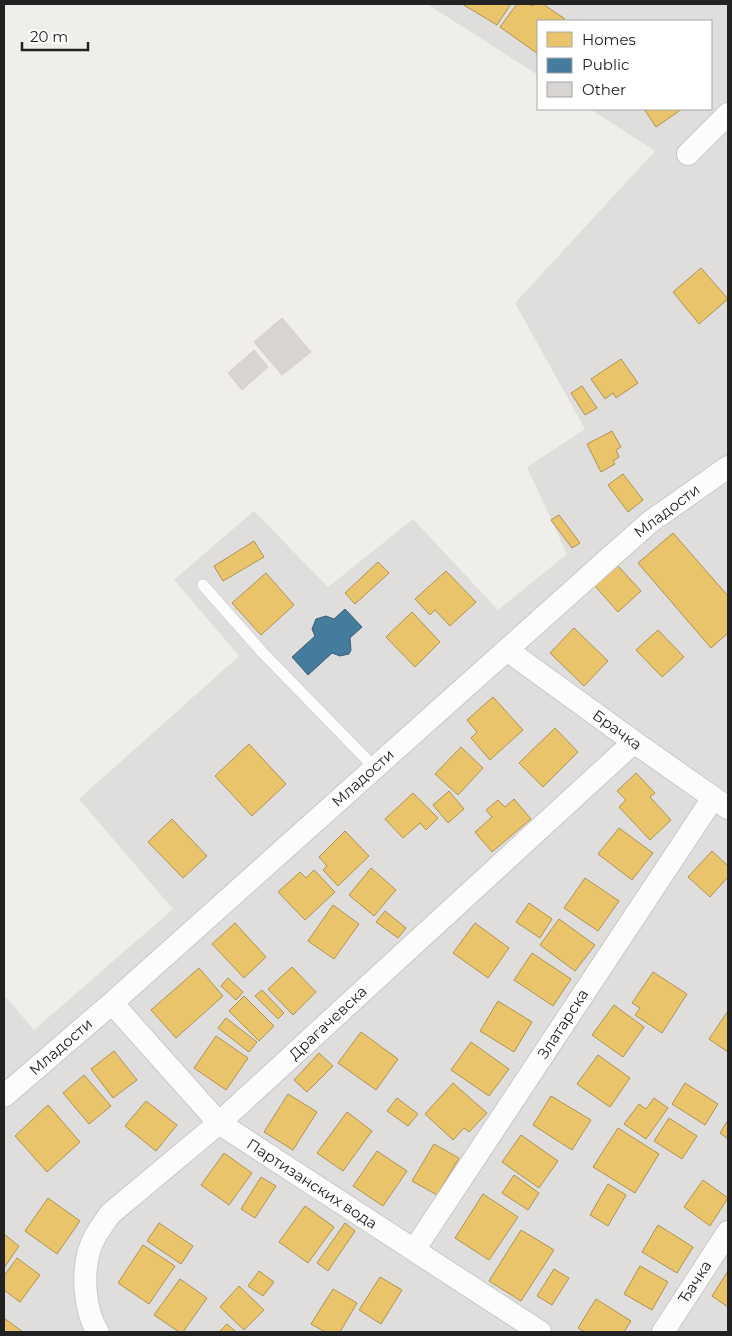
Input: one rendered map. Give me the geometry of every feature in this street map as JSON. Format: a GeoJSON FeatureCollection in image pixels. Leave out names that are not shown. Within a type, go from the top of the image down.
{"type":"FeatureCollection","features":[{"type":"Feature","properties":{"kind":"street"},"geometry":{"type":"LineString","coordinates":[[688,154],[728,114]]}},
{"type":"Feature","properties":{"kind":"street","name":"Младости"},"geometry":{"type":"LineString","coordinates":[[4,1096],[112,1003],[650,522],[728,468]]}},
{"type":"Feature","properties":{"kind":"street","name":"Брачка"},"geometry":{"type":"LineString","coordinates":[[507,650],[720,803]]}},
{"type":"Feature","properties":{"kind":"street","name":"Драгачевска"},"geometry":{"type":"LineString","coordinates":[[98,1332],[88,1308],[85,1281],[90,1249],[97,1232],[110,1214],[219,1123],[634,742]]}},
{"type":"Feature","properties":{"kind":"street","name":"Златарска"},"geometry":{"type":"LineString","coordinates":[[414,1250],[720,803]]}},
{"type":"Feature","properties":{"kind":"street","name":"Партизанских вода"},"geometry":{"type":"LineString","coordinates":[[112,1003],[219,1123],[540,1332]]}},
{"type":"Feature","properties":{"kind":"street","name":"Ђачка"},"geometry":{"type":"LineString","coordinates":[[663,1332],[728,1232]]}},
{"type":"Feature","properties":{"kind":"lane"},"geometry":{"type":"LineString","coordinates":[[203,586],[262,652],[375,768]]}},
{"type":"Feature","properties":{"kind":"shaded area"},"geometry":{"type":"Polygon","coordinates":[[[427,4],[728,4],[728,1332],[4,1332],[4,995],[34,1030],[173,909],[79,799],[239,656],[174,580],[254,511],[328,587],[413,519],[498,610],[567,554],[527,467],[585,429],[515,303],[655,151],[592,110],[712,110],[712,20],[537,20],[537,74],[427,4]]]}},
{"type":"Feature","properties":{"kind":"building: Homes"},"geometry":{"type":"Polygon","coordinates":[[[462,4],[511,4],[497,25],[462,4]]]}},
{"type":"Feature","properties":{"kind":"building: Homes"},"geometry":{"type":"Polygon","coordinates":[[[517,4],[529,4],[532,6],[534,4],[543,4],[565,19],[537,20],[537,53],[500,27],[517,4]]]}},
{"type":"Feature","properties":{"kind":"building: Homes"},"geometry":{"type":"Polygon","coordinates":[[[645,110],[681,110],[656,127],[645,110]]]}},
{"type":"Feature","properties":{"kind":"building: Homes"},"geometry":{"type":"Polygon","coordinates":[[[701,268],[728,299],[699,324],[673,292],[701,268]]]}},
{"type":"Feature","properties":{"kind":"building: Homes"},"geometry":{"type":"Polygon","coordinates":[[[621,359],[638,383],[616,398],[613,393],[605,399],[591,379],[621,359]]]}},
{"type":"Feature","properties":{"kind":"building: Homes"},"geometry":{"type":"Polygon","coordinates":[[[582,386],[597,408],[585,415],[571,393],[582,386]]]}},
{"type":"Feature","properties":{"kind":"building: Homes"},"geometry":{"type":"Polygon","coordinates":[[[612,431],[621,447],[616,450],[619,457],[613,461],[615,464],[601,472],[587,444],[612,431]]]}},
{"type":"Feature","properties":{"kind":"building: Homes"},"geometry":{"type":"Polygon","coordinates":[[[623,474],[643,500],[628,512],[608,485],[623,474]]]}},
{"type":"Feature","properties":{"kind":"building: Homes"},"geometry":{"type":"Polygon","coordinates":[[[559,515],[580,543],[572,548],[551,520],[559,515]]]}},
{"type":"Feature","properties":{"kind":"building: Homes"},"geometry":{"type":"Polygon","coordinates":[[[673,533],[728,596],[728,633],[711,648],[638,563],[673,533]]]}},
{"type":"Feature","properties":{"kind":"building: Homes"},"geometry":{"type":"Polygon","coordinates":[[[254,541],[264,557],[223,581],[214,566],[254,541]]]}},
{"type":"Feature","properties":{"kind":"building: Homes"},"geometry":{"type":"Polygon","coordinates":[[[378,562],[389,573],[355,604],[345,593],[378,562]]]}},
{"type":"Feature","properties":{"kind":"building: Homes"},"geometry":{"type":"Polygon","coordinates":[[[618,566],[641,591],[618,612],[595,586],[618,566]]]}},
{"type":"Feature","properties":{"kind":"building: Homes"},"geometry":{"type":"Polygon","coordinates":[[[446,571],[476,602],[450,626],[435,610],[430,615],[415,599],[446,571]]]}},
{"type":"Feature","properties":{"kind":"building: Homes"},"geometry":{"type":"Polygon","coordinates":[[[266,573],[294,605],[261,635],[232,603],[266,573]]]}},
{"type":"Feature","properties":{"kind":"building: Homes"},"geometry":{"type":"Polygon","coordinates":[[[412,612],[440,642],[415,667],[386,637],[412,612]]]}},
{"type":"Feature","properties":{"kind":"building: Homes"},"geometry":{"type":"Polygon","coordinates":[[[574,628],[608,661],[584,686],[550,653],[574,628]]]}},
{"type":"Feature","properties":{"kind":"building: Homes"},"geometry":{"type":"Polygon","coordinates":[[[658,630],[684,657],[662,677],[636,650],[658,630]]]}},
{"type":"Feature","properties":{"kind":"building: Homes"},"geometry":{"type":"Polygon","coordinates":[[[493,697],[523,730],[490,760],[471,738],[477,732],[467,720],[493,697]]]}},
{"type":"Feature","properties":{"kind":"building: Homes"},"geometry":{"type":"Polygon","coordinates":[[[555,728],[578,752],[543,787],[519,763],[555,728]]]}},
{"type":"Feature","properties":{"kind":"building: Homes"},"geometry":{"type":"Polygon","coordinates":[[[249,744],[286,784],[252,816],[215,776],[249,744]]]}},
{"type":"Feature","properties":{"kind":"building: Homes"},"geometry":{"type":"Polygon","coordinates":[[[461,747],[483,768],[458,795],[435,774],[461,747]]]}},
{"type":"Feature","properties":{"kind":"building: Homes"},"geometry":{"type":"Polygon","coordinates":[[[636,773],[655,793],[650,797],[671,820],[650,840],[619,807],[626,800],[617,791],[636,773]]]}},
{"type":"Feature","properties":{"kind":"building: Homes"},"geometry":{"type":"Polygon","coordinates":[[[449,791],[464,809],[448,823],[433,805],[449,791]]]}},
{"type":"Feature","properties":{"kind":"building: Homes"},"geometry":{"type":"Polygon","coordinates":[[[413,793],[438,818],[426,830],[420,823],[403,838],[385,819],[413,793]]]}},
{"type":"Feature","properties":{"kind":"building: Homes"},"geometry":{"type":"Polygon","coordinates":[[[514,799],[531,819],[492,852],[475,832],[492,817],[486,810],[498,800],[505,807],[514,799]]]}},
{"type":"Feature","properties":{"kind":"building: Homes"},"geometry":{"type":"Polygon","coordinates":[[[172,819],[207,856],[183,878],[148,842],[172,819]]]}},
{"type":"Feature","properties":{"kind":"building: Homes"},"geometry":{"type":"Polygon","coordinates":[[[619,828],[653,853],[632,880],[598,854],[619,828]]]}},
{"type":"Feature","properties":{"kind":"building: Homes"},"geometry":{"type":"Polygon","coordinates":[[[345,831],[369,856],[338,886],[323,870],[327,866],[319,857],[345,831]]]}},
{"type":"Feature","properties":{"kind":"building: Homes"},"geometry":{"type":"Polygon","coordinates":[[[712,851],[728,866],[728,877],[710,897],[688,877],[712,851]]]}},
{"type":"Feature","properties":{"kind":"building: Homes"},"geometry":{"type":"Polygon","coordinates":[[[371,868],[396,890],[374,916],[349,895],[371,868]]]}},
{"type":"Feature","properties":{"kind":"building: Homes"},"geometry":{"type":"Polygon","coordinates":[[[314,870],[335,892],[305,920],[278,892],[300,872],[306,878],[314,870]]]}},
{"type":"Feature","properties":{"kind":"building: Homes"},"geometry":{"type":"Polygon","coordinates":[[[585,878],[619,901],[598,931],[564,908],[585,878]]]}},
{"type":"Feature","properties":{"kind":"building: Homes"},"geometry":{"type":"Polygon","coordinates":[[[529,903],[552,919],[540,938],[516,922],[529,903]]]}},
{"type":"Feature","properties":{"kind":"building: Homes"},"geometry":{"type":"Polygon","coordinates":[[[333,905],[359,924],[334,959],[308,941],[333,905]]]}},
{"type":"Feature","properties":{"kind":"building: Homes"},"geometry":{"type":"Polygon","coordinates":[[[385,911],[406,928],[398,938],[376,922],[385,911]]]}},
{"type":"Feature","properties":{"kind":"building: Homes"},"geometry":{"type":"Polygon","coordinates":[[[559,919],[595,945],[575,971],[540,945],[559,919]]]}},
{"type":"Feature","properties":{"kind":"building: Homes"},"geometry":{"type":"Polygon","coordinates":[[[235,923],[266,957],[244,978],[212,944],[235,923]]]}},
{"type":"Feature","properties":{"kind":"building: Homes"},"geometry":{"type":"Polygon","coordinates":[[[475,923],[509,948],[488,978],[453,953],[475,923]]]}},
{"type":"Feature","properties":{"kind":"building: Homes"},"geometry":{"type":"Polygon","coordinates":[[[532,953],[571,979],[553,1006],[514,980],[532,953]]]}},
{"type":"Feature","properties":{"kind":"building: Homes"},"geometry":{"type":"Polygon","coordinates":[[[292,967],[316,992],[293,1015],[268,989],[292,967]]]}},
{"type":"Feature","properties":{"kind":"building: Homes"},"geometry":{"type":"Polygon","coordinates":[[[199,968],[223,996],[176,1038],[151,1010],[199,968]]]}},
{"type":"Feature","properties":{"kind":"building: Homes"},"geometry":{"type":"Polygon","coordinates":[[[653,972],[687,994],[662,1033],[635,1015],[640,1008],[632,1003],[653,972]]]}},
{"type":"Feature","properties":{"kind":"building: Homes"},"geometry":{"type":"Polygon","coordinates":[[[228,978],[243,992],[236,1000],[221,986],[228,978]]]}},
{"type":"Feature","properties":{"kind":"building: Homes"},"geometry":{"type":"Polygon","coordinates":[[[262,990],[284,1013],[278,1019],[255,996],[262,990]]]}},
{"type":"Feature","properties":{"kind":"building: Homes"},"geometry":{"type":"Polygon","coordinates":[[[244,996],[274,1026],[259,1041],[229,1011],[244,996]]]}},
{"type":"Feature","properties":{"kind":"building: Homes"},"geometry":{"type":"Polygon","coordinates":[[[498,1001],[532,1022],[514,1052],[480,1031],[498,1001]]]}},
{"type":"Feature","properties":{"kind":"building: Homes"},"geometry":{"type":"Polygon","coordinates":[[[614,1005],[644,1027],[623,1057],[592,1035],[614,1005]]]}},
{"type":"Feature","properties":{"kind":"building: Homes"},"geometry":{"type":"Polygon","coordinates":[[[728,1011],[728,1052],[709,1039],[728,1011]]]}},
{"type":"Feature","properties":{"kind":"building: Homes"},"geometry":{"type":"Polygon","coordinates":[[[226,1018],[257,1042],[249,1052],[218,1028],[226,1018]]]}},
{"type":"Feature","properties":{"kind":"building: Homes"},"geometry":{"type":"Polygon","coordinates":[[[361,1032],[398,1059],[376,1090],[338,1063],[361,1032]]]}},
{"type":"Feature","properties":{"kind":"building: Homes"},"geometry":{"type":"Polygon","coordinates":[[[216,1036],[248,1058],[226,1090],[194,1068],[216,1036]]]}},
{"type":"Feature","properties":{"kind":"building: Homes"},"geometry":{"type":"Polygon","coordinates":[[[471,1042],[509,1069],[489,1096],[451,1070],[471,1042]]]}},
{"type":"Feature","properties":{"kind":"building: Homes"},"geometry":{"type":"Polygon","coordinates":[[[114,1051],[137,1080],[113,1098],[91,1069],[114,1051]]]}},
{"type":"Feature","properties":{"kind":"building: Homes"},"geometry":{"type":"Polygon","coordinates":[[[319,1053],[333,1066],[307,1092],[294,1080],[319,1053]]]}},
{"type":"Feature","properties":{"kind":"building: Homes"},"geometry":{"type":"Polygon","coordinates":[[[598,1055],[630,1078],[610,1107],[577,1084],[598,1055]]]}},
{"type":"Feature","properties":{"kind":"building: Homes"},"geometry":{"type":"Polygon","coordinates":[[[84,1075],[111,1106],[89,1124],[63,1093],[84,1075]]]}},
{"type":"Feature","properties":{"kind":"building: Homes"},"geometry":{"type":"Polygon","coordinates":[[[453,1083],[487,1113],[469,1132],[464,1128],[453,1140],[425,1114],[453,1083]]]}},
{"type":"Feature","properties":{"kind":"building: Homes"},"geometry":{"type":"Polygon","coordinates":[[[685,1083],[718,1104],[705,1125],[672,1104],[685,1083]]]}},
{"type":"Feature","properties":{"kind":"building: Homes"},"geometry":{"type":"Polygon","coordinates":[[[288,1094],[317,1112],[293,1150],[264,1132],[288,1094]]]}},
{"type":"Feature","properties":{"kind":"building: Homes"},"geometry":{"type":"Polygon","coordinates":[[[551,1096],[591,1120],[572,1150],[533,1125],[551,1096]]]}},
{"type":"Feature","properties":{"kind":"building: Homes"},"geometry":{"type":"Polygon","coordinates":[[[397,1098],[418,1114],[408,1126],[387,1111],[397,1098]]]}},
{"type":"Feature","properties":{"kind":"building: Homes"},"geometry":{"type":"Polygon","coordinates":[[[654,1098],[668,1108],[646,1139],[624,1124],[639,1104],[646,1109],[654,1098]]]}},
{"type":"Feature","properties":{"kind":"building: Homes"},"geometry":{"type":"Polygon","coordinates":[[[146,1101],[177,1125],[156,1151],[125,1126],[146,1101]]]}},
{"type":"Feature","properties":{"kind":"building: Homes"},"geometry":{"type":"Polygon","coordinates":[[[48,1105],[80,1142],[47,1172],[15,1136],[48,1105]]]}},
{"type":"Feature","properties":{"kind":"building: Homes"},"geometry":{"type":"Polygon","coordinates":[[[347,1112],[372,1131],[343,1171],[317,1153],[347,1112]]]}},
{"type":"Feature","properties":{"kind":"building: Homes"},"geometry":{"type":"Polygon","coordinates":[[[669,1118],[697,1136],[682,1159],[654,1141],[669,1118]]]}},
{"type":"Feature","properties":{"kind":"building: Homes"},"geometry":{"type":"Polygon","coordinates":[[[728,1120],[728,1139],[720,1133],[728,1120]]]}},
{"type":"Feature","properties":{"kind":"building: Homes"},"geometry":{"type":"Polygon","coordinates":[[[618,1128],[659,1154],[635,1193],[593,1167],[618,1128]]]}},
{"type":"Feature","properties":{"kind":"building: Homes"},"geometry":{"type":"Polygon","coordinates":[[[521,1135],[558,1161],[539,1188],[502,1162],[521,1135]]]}},
{"type":"Feature","properties":{"kind":"building: Homes"},"geometry":{"type":"Polygon","coordinates":[[[434,1144],[459,1158],[437,1195],[412,1181],[434,1144]]]}},
{"type":"Feature","properties":{"kind":"building: Homes"},"geometry":{"type":"Polygon","coordinates":[[[377,1151],[407,1171],[383,1206],[353,1186],[377,1151]]]}},
{"type":"Feature","properties":{"kind":"building: Homes"},"geometry":{"type":"Polygon","coordinates":[[[224,1153],[252,1173],[229,1205],[201,1185],[224,1153]]]}},
{"type":"Feature","properties":{"kind":"building: Homes"},"geometry":{"type":"Polygon","coordinates":[[[514,1175],[539,1193],[528,1210],[502,1193],[514,1175]]]}},
{"type":"Feature","properties":{"kind":"building: Homes"},"geometry":{"type":"Polygon","coordinates":[[[261,1177],[276,1186],[255,1218],[241,1209],[261,1177]]]}},
{"type":"Feature","properties":{"kind":"building: Homes"},"geometry":{"type":"Polygon","coordinates":[[[703,1180],[728,1198],[710,1226],[684,1207],[703,1180]]]}},
{"type":"Feature","properties":{"kind":"building: Homes"},"geometry":{"type":"Polygon","coordinates":[[[608,1184],[626,1195],[608,1226],[590,1215],[608,1184]]]}},
{"type":"Feature","properties":{"kind":"building: Homes"},"geometry":{"type":"Polygon","coordinates":[[[483,1194],[518,1217],[489,1260],[455,1238],[483,1194]]]}},
{"type":"Feature","properties":{"kind":"building: Homes"},"geometry":{"type":"Polygon","coordinates":[[[48,1198],[80,1221],[57,1254],[25,1231],[48,1198]]]}},
{"type":"Feature","properties":{"kind":"building: Homes"},"geometry":{"type":"Polygon","coordinates":[[[305,1206],[334,1227],[308,1263],[279,1242],[305,1206]]]}},
{"type":"Feature","properties":{"kind":"building: Homes"},"geometry":{"type":"Polygon","coordinates":[[[159,1223],[193,1246],[181,1264],[147,1241],[159,1223]]]}},
{"type":"Feature","properties":{"kind":"building: Homes"},"geometry":{"type":"Polygon","coordinates":[[[345,1223],[355,1231],[328,1271],[317,1263],[345,1223]]]}},
{"type":"Feature","properties":{"kind":"building: Homes"},"geometry":{"type":"Polygon","coordinates":[[[658,1225],[693,1247],[677,1273],[642,1252],[658,1225]]]}},
{"type":"Feature","properties":{"kind":"building: Homes"},"geometry":{"type":"Polygon","coordinates":[[[521,1230],[554,1250],[521,1301],[489,1281],[521,1230]]]}},
{"type":"Feature","properties":{"kind":"building: Homes"},"geometry":{"type":"Polygon","coordinates":[[[4,1234],[19,1246],[4,1268],[4,1234]]]}},
{"type":"Feature","properties":{"kind":"building: Homes"},"geometry":{"type":"Polygon","coordinates":[[[143,1245],[175,1266],[149,1304],[118,1283],[143,1245]]]}},
{"type":"Feature","properties":{"kind":"building: Homes"},"geometry":{"type":"Polygon","coordinates":[[[17,1258],[40,1275],[20,1302],[4,1290],[4,1276],[17,1258]]]}},
{"type":"Feature","properties":{"kind":"building: Homes"},"geometry":{"type":"Polygon","coordinates":[[[640,1266],[668,1282],[652,1310],[624,1294],[640,1266]]]}},
{"type":"Feature","properties":{"kind":"building: Homes"},"geometry":{"type":"Polygon","coordinates":[[[554,1269],[569,1278],[552,1305],[537,1296],[554,1269]]]}},
{"type":"Feature","properties":{"kind":"building: Homes"},"geometry":{"type":"Polygon","coordinates":[[[259,1271],[274,1282],[263,1296],[248,1286],[259,1271]]]}},
{"type":"Feature","properties":{"kind":"building: Homes"},"geometry":{"type":"Polygon","coordinates":[[[728,1271],[728,1307],[712,1296],[728,1271]]]}},
{"type":"Feature","properties":{"kind":"building: Homes"},"geometry":{"type":"Polygon","coordinates":[[[380,1277],[402,1290],[381,1324],[359,1310],[380,1277]]]}},
{"type":"Feature","properties":{"kind":"building: Homes"},"geometry":{"type":"Polygon","coordinates":[[[180,1279],[207,1298],[183,1332],[179,1332],[154,1315],[180,1279]]]}},
{"type":"Feature","properties":{"kind":"building: Homes"},"geometry":{"type":"Polygon","coordinates":[[[239,1286],[264,1310],[244,1330],[220,1307],[239,1286]]]}},
{"type":"Feature","properties":{"kind":"building: Homes"},"geometry":{"type":"Polygon","coordinates":[[[333,1289],[357,1303],[340,1332],[325,1332],[311,1324],[333,1289]]]}},
{"type":"Feature","properties":{"kind":"building: Homes"},"geometry":{"type":"Polygon","coordinates":[[[596,1299],[631,1321],[624,1332],[585,1332],[578,1328],[596,1299]]]}},
{"type":"Feature","properties":{"kind":"building: Homes"},"geometry":{"type":"Polygon","coordinates":[[[4,1318],[23,1332],[4,1332],[4,1318]]]}},
{"type":"Feature","properties":{"kind":"building: Homes"},"geometry":{"type":"Polygon","coordinates":[[[227,1324],[236,1332],[219,1332],[227,1324]]]}},
{"type":"Feature","properties":{"kind":"building: Public"},"geometry":{"type":"Polygon","coordinates":[[[345,609],[362,627],[350,638],[351,650],[349,654],[340,656],[332,653],[308,675],[292,657],[315,636],[312,629],[316,619],[326,616],[334,619],[345,609]]]}},
{"type":"Feature","properties":{"kind":"building: Other"},"geometry":{"type":"Polygon","coordinates":[[[282,318],[311,352],[282,375],[254,342],[282,318]]]}},
{"type":"Feature","properties":{"kind":"building: Other"},"geometry":{"type":"Polygon","coordinates":[[[254,350],[268,367],[242,390],[228,373],[254,350]]]}}]}
